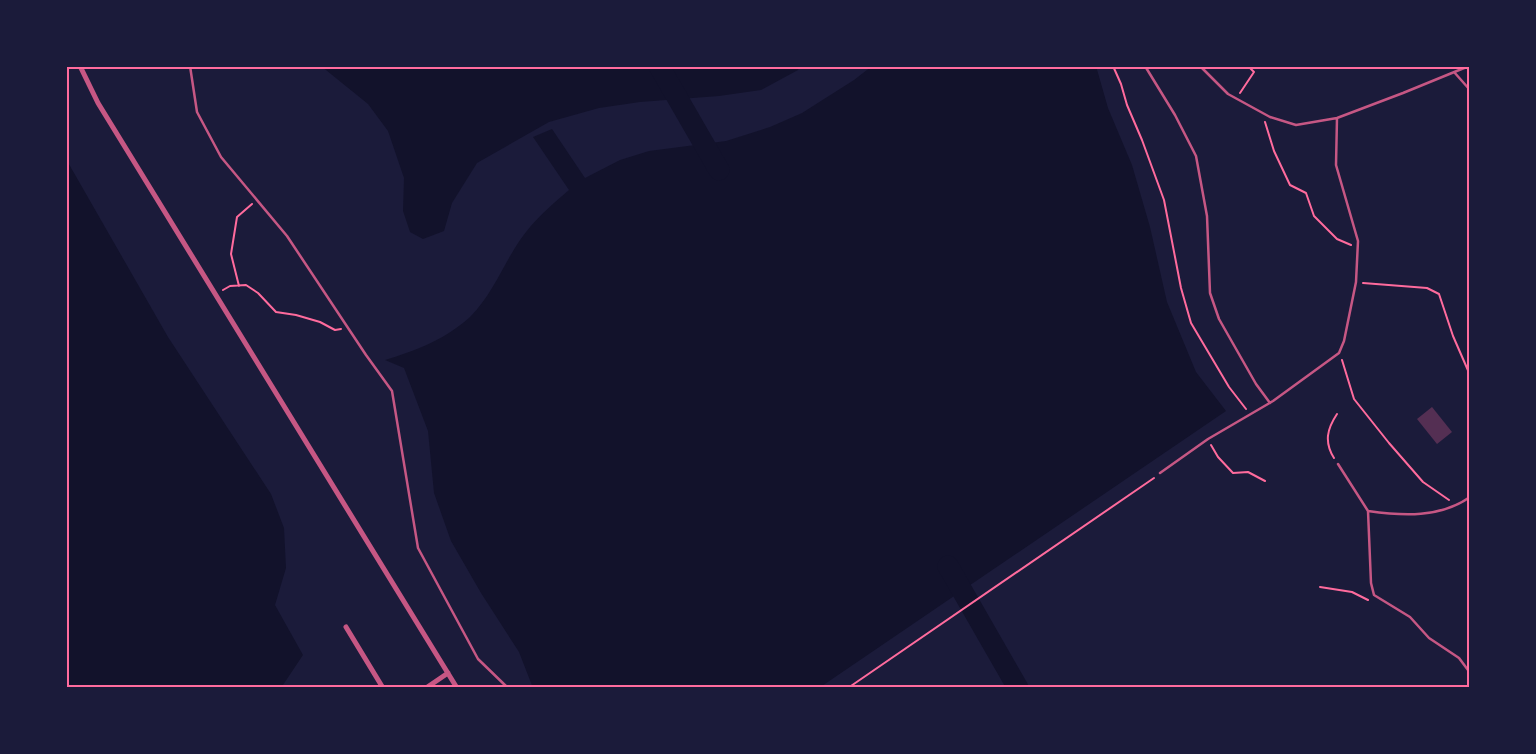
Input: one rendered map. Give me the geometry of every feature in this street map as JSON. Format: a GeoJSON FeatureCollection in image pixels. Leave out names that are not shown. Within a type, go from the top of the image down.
{"type":"FeatureCollection","features":[{"type":"Feature","properties":{"kind":"street"},"geometry":{"type":"LineString","coordinates":[[80,66],[98,103],[457,688]]}},
{"type":"Feature","properties":{"kind":"street"},"geometry":{"type":"LineString","coordinates":[[346,627],[383,688]]}},
{"type":"Feature","properties":{"kind":"street"},"geometry":{"type":"LineString","coordinates":[[426,688],[448,673]]}},
{"type":"Feature","properties":{"kind":"lane"},"geometry":{"type":"LineString","coordinates":[[190,66],[198,112],[221,157],[287,236],[392,391],[418,548],[478,659],[508,688]]}},
{"type":"Feature","properties":{"kind":"lane"},"geometry":{"type":"LineString","coordinates":[[1145,66],[1175,115],[1196,156],[1207,216],[1210,293],[1219,319],[1256,384],[1270,403]]}},
{"type":"Feature","properties":{"kind":"lane"},"geometry":{"type":"LineString","coordinates":[[1200,66],[1228,94],[1270,117],[1296,125],[1337,118],[1469,66]]}},
{"type":"Feature","properties":{"kind":"lane"},"geometry":{"type":"LineString","coordinates":[[1454,72],[1470,90]]}},
{"type":"Feature","properties":{"kind":"lane"},"geometry":{"type":"LineString","coordinates":[[1160,473],[1208,439],[1270,403],[1339,353],[1344,341],[1356,282],[1358,241],[1336,164],[1337,118]]}},
{"type":"Feature","properties":{"kind":"lane"},"geometry":{"type":"LineString","coordinates":[[1338,464],[1368,511],[1371,583],[1374,595],[1410,617],[1429,638],[1459,658],[1470,675]]}},
{"type":"Feature","properties":{"kind":"lane"},"geometry":{"type":"LineString","coordinates":[[1368,511],[1398,515],[1438,512],[1455,506],[1470,497]]}},
{"type":"Feature","properties":{"kind":"path"},"geometry":{"type":"LineString","coordinates":[[1113,66],[1164,200],[1181,288],[1192,323],[1229,387],[1250,415]]}},
{"type":"Feature","properties":{"kind":"path"},"geometry":{"type":"LineString","coordinates":[[1235,98],[1242,91],[1254,72],[1248,66]]}},
{"type":"Feature","properties":{"kind":"path"},"geometry":{"type":"LineString","coordinates":[[1262,113],[1274,151],[1290,185],[1306,193],[1314,216],[1337,239],[1358,248]]}},
{"type":"Feature","properties":{"kind":"path"},"geometry":{"type":"LineString","coordinates":[[239,286],[231,254],[237,217],[257,200]]}},
{"type":"Feature","properties":{"kind":"path"},"geometry":{"type":"LineString","coordinates":[[1356,282],[1427,288],[1439,294],[1453,336],[1470,375]]}},
{"type":"Feature","properties":{"kind":"path"},"geometry":{"type":"LineString","coordinates":[[216,294],[230,286],[246,285],[258,293],[276,312],[296,315],[320,322],[335,330],[348,328]]}},
{"type":"Feature","properties":{"kind":"path"},"geometry":{"type":"LineString","coordinates":[[1339,353],[1354,399],[1423,482],[1455,506]]}},
{"type":"Feature","properties":{"kind":"path"},"geometry":{"type":"LineString","coordinates":[[1337,414],[1331,424],[1328,448],[1338,464]]}},
{"type":"Feature","properties":{"kind":"path"},"geometry":{"type":"LineString","coordinates":[[1208,439],[1218,457],[1234,473],[1248,472],[1265,481]]}},
{"type":"Feature","properties":{"kind":"path"},"geometry":{"type":"LineString","coordinates":[[848,688],[1160,473]]}},
{"type":"Feature","properties":{"kind":"path"},"geometry":{"type":"LineString","coordinates":[[1320,587],[1352,592],[1370,601]]}},
{"type":"Feature","properties":{"kind":"shaded area"},"geometry":{"type":"Polygon","coordinates":[[[321,66],[800,66],[798,70],[761,90],[599,108],[549,122],[477,163],[452,203],[444,231],[423,239],[410,232],[403,211],[404,178],[388,131],[368,104],[321,66]]]}},
{"type":"Feature","properties":{"kind":"shaded area"},"geometry":{"type":"Polygon","coordinates":[[[872,66],[1096,66],[1108,108],[1132,165],[1150,227],[1167,302],[1196,372],[1226,411],[819,688],[533,688],[519,652],[481,593],[451,541],[434,493],[428,431],[404,368],[385,360],[408,353],[440,338],[470,317],[487,296],[514,249],[530,227],[569,190],[533,137],[552,129],[585,178],[620,160],[649,151],[726,141],[770,127],[802,113],[854,80],[872,66]]]}},
{"type":"Feature","properties":{"kind":"shaded area"},"geometry":{"type":"Polygon","coordinates":[[[66,159],[168,337],[271,494],[284,528],[286,568],[275,605],[303,655],[281,688],[66,688],[66,159]]]}},
{"type":"Feature","properties":{"kind":"building"},"geometry":{"type":"Polygon","coordinates":[[[1432,407],[1452,432],[1437,444],[1417,419],[1432,407]]]}},
{"type":"Feature","properties":{"kind":"waterway"},"geometry":{"type":"LineString","coordinates":[[659,66],[719,170]]}},
{"type":"Feature","properties":{"kind":"waterway"},"geometry":{"type":"LineString","coordinates":[[948,566],[1018,688]]}}]}
